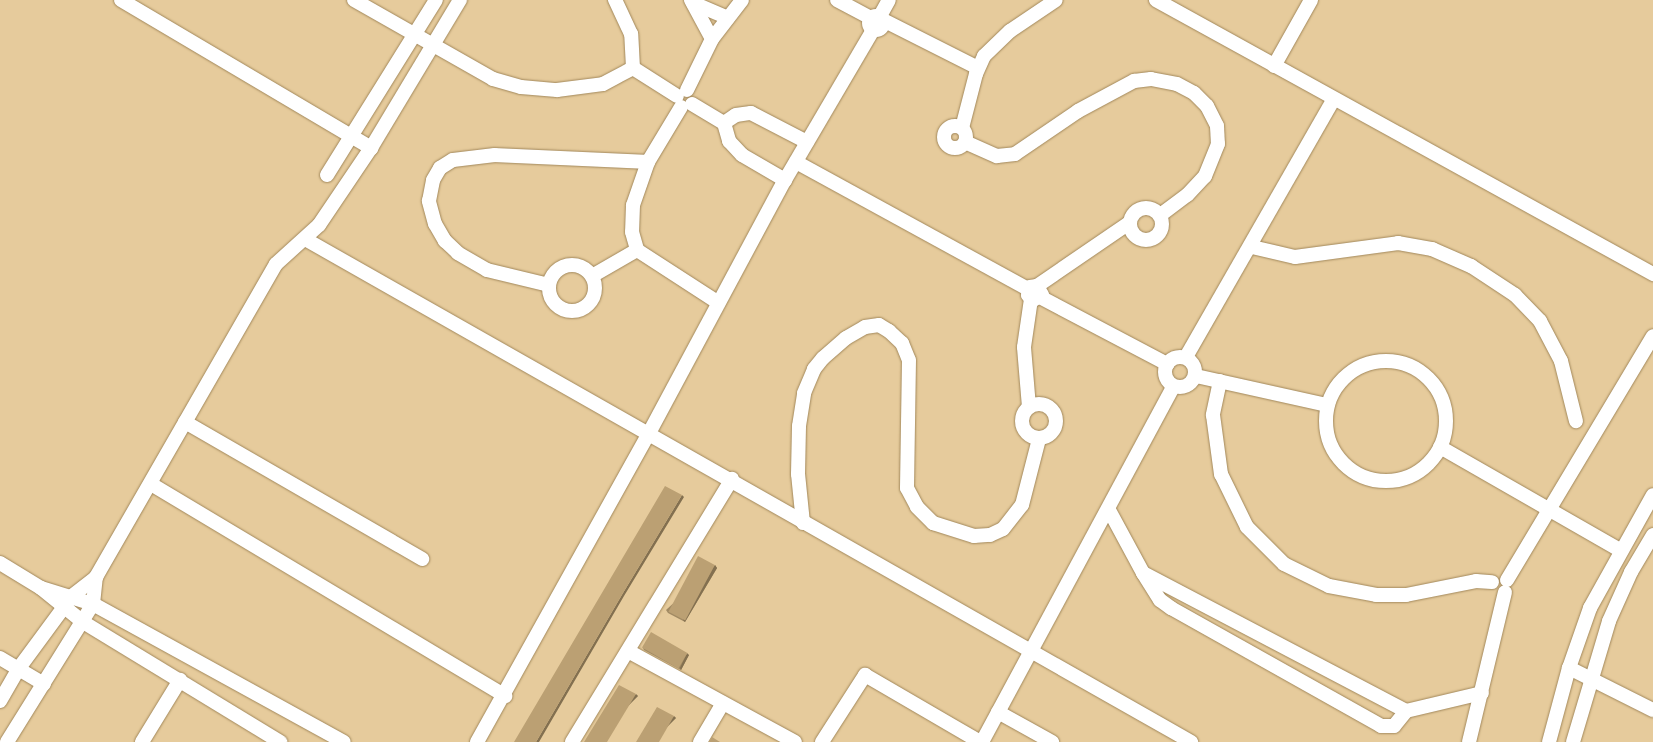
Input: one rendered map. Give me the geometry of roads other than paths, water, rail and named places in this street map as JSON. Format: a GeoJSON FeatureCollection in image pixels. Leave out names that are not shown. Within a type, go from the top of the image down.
{"type":"FeatureCollection","features":[{"type":"Feature","properties":{"kind":"street"},"geometry":{"type":"LineString","coordinates":[[121,0],[371,148]]}},
{"type":"Feature","properties":{"kind":"street"},"geometry":{"type":"LineString","coordinates":[[354,0],[493,79],[521,87],[579,90],[604,84],[633,68]]}},
{"type":"Feature","properties":{"kind":"street"},"geometry":{"type":"LineString","coordinates":[[327,175],[436,0]]}},
{"type":"Feature","properties":{"kind":"street"},"geometry":{"type":"LineString","coordinates":[[0,701],[19,668],[72,596],[96,577],[276,264],[319,226],[371,148],[460,0]]}},
{"type":"Feature","properties":{"kind":"street"},"geometry":{"type":"LineString","coordinates":[[615,0],[631,34],[633,68]]}},
{"type":"Feature","properties":{"kind":"street"},"geometry":{"type":"LineString","coordinates":[[717,302],[637,250],[632,232],[633,205],[648,162],[684,99],[712,39],[742,0]]}},
{"type":"Feature","properties":{"kind":"street"},"geometry":{"type":"LineString","coordinates":[[837,0],[877,21],[978,68]]}},
{"type":"Feature","properties":{"kind":"street"},"geometry":{"type":"LineString","coordinates":[[477,742],[505,696],[648,435],[717,302],[889,0]]}},
{"type":"Feature","properties":{"kind":"street"},"geometry":{"type":"LineString","coordinates":[[964,142],[962,128],[978,68],[1001,38],[1056,0]]}},
{"type":"Feature","properties":{"kind":"street"},"geometry":{"type":"LineString","coordinates":[[1156,0],[1334,100],[1653,274]]}},
{"type":"Feature","properties":{"kind":"street"},"geometry":{"type":"LineString","coordinates":[[1274,66],[1311,0]]}},
{"type":"Feature","properties":{"kind":"street"},"geometry":{"type":"LineString","coordinates":[[692,2],[728,18]]}},
{"type":"Feature","properties":{"kind":"street"},"geometry":{"type":"LineString","coordinates":[[692,2],[712,39]]}},
{"type":"Feature","properties":{"kind":"street"},"geometry":{"type":"LineString","coordinates":[[633,68],[724,123],[735,149],[785,180]]}},
{"type":"Feature","properties":{"kind":"street"},"geometry":{"type":"LineString","coordinates":[[964,142],[997,156],[1015,154],[1078,111],[1134,82],[1151,79],[1177,84],[1194,93],[1207,106],[1217,126],[1218,144],[1205,176],[1187,195],[1160,215]]}},
{"type":"Feature","properties":{"kind":"street"},"geometry":{"type":"LineString","coordinates":[[1186,357],[1252,247],[1334,100]]}},
{"type":"Feature","properties":{"kind":"street"},"geometry":{"type":"LineString","coordinates":[[724,123],[736,115],[751,113],[808,142]]}},
{"type":"Feature","properties":{"kind":"street"},"geometry":{"type":"LineString","coordinates":[[962,128],[951,127],[944,137],[953,148],[964,142]]}},
{"type":"Feature","properties":{"kind":"street"},"geometry":{"type":"LineString","coordinates":[[549,285],[487,270],[458,253],[445,241],[434,224],[429,201],[433,180],[440,168],[453,160],[496,155],[648,162]]}},
{"type":"Feature","properties":{"kind":"street"},"geometry":{"type":"LineString","coordinates":[[796,162],[1167,364]]}},
{"type":"Feature","properties":{"kind":"street"},"geometry":{"type":"LineString","coordinates":[[1029,407],[1044,405],[1056,417],[1052,432],[1039,439],[1029,436],[1022,427],[1022,416],[1029,407],[1024,347],[1034,293],[1129,223],[1132,215],[1140,208],[1152,208],[1160,215],[1161,229],[1151,239],[1137,238],[1129,223]]}},
{"type":"Feature","properties":{"kind":"street"},"geometry":{"type":"LineString","coordinates":[[306,239],[648,435],[732,479],[803,523],[1191,742]]}},
{"type":"Feature","properties":{"kind":"street"},"geometry":{"type":"LineString","coordinates":[[1252,247],[1281,255],[1305,257],[1354,247],[1398,243],[1432,249],[1471,266],[1515,295],[1540,321],[1561,361],[1576,421]]}},
{"type":"Feature","properties":{"kind":"street"},"geometry":{"type":"LineString","coordinates":[[592,276],[637,250]]}},
{"type":"Feature","properties":{"kind":"street"},"geometry":{"type":"LineString","coordinates":[[568,265],[584,268],[592,276],[595,287],[593,297],[587,306],[577,310],[566,310],[556,305],[550,296],[549,285],[557,271],[568,265]]}},
{"type":"Feature","properties":{"kind":"street"},"geometry":{"type":"LineString","coordinates":[[803,523],[798,474],[799,426],[804,393],[823,358],[846,338],[865,327],[879,326],[889,331],[902,343],[909,360],[907,488],[917,508],[933,523],[963,535],[982,536],[1003,529],[1022,505],[1039,439]]}},
{"type":"Feature","properties":{"kind":"street"},"geometry":{"type":"LineString","coordinates":[[1469,742],[1506,586],[1548,508],[1613,408],[1653,336]]}},
{"type":"Feature","properties":{"kind":"street"},"geometry":{"type":"LineString","coordinates":[[1167,364],[1179,356],[1186,357],[1192,361],[1196,376]]}},
{"type":"Feature","properties":{"kind":"street"},"geometry":{"type":"LineString","coordinates":[[1379,361],[1411,366],[1430,380],[1443,400],[1446,424],[1440,447],[1425,467],[1410,476],[1386,481],[1369,479],[1346,467],[1331,447],[1325,422],[1327,405],[1338,384],[1356,368],[1379,361]]}},
{"type":"Feature","properties":{"kind":"street"},"geometry":{"type":"LineString","coordinates":[[1167,364],[1166,376],[1174,386]]}},
{"type":"Feature","properties":{"kind":"street"},"geometry":{"type":"LineString","coordinates":[[1196,376],[1327,405]]}},
{"type":"Feature","properties":{"kind":"street"},"geometry":{"type":"LineString","coordinates":[[1174,386],[1187,386],[1196,376]]}},
{"type":"Feature","properties":{"kind":"street"},"geometry":{"type":"LineString","coordinates":[[1220,381],[1213,415],[1221,474],[1247,527],[1284,564],[1329,586],[1376,595],[1406,595],[1476,581],[1492,582],[1499,577],[1506,586]]}},
{"type":"Feature","properties":{"kind":"street"},"geometry":{"type":"LineString","coordinates":[[822,742],[865,675],[981,742],[1109,510],[1174,386]]}},
{"type":"Feature","properties":{"kind":"street"},"geometry":{"type":"LineString","coordinates":[[185,422],[422,559]]}},
{"type":"Feature","properties":{"kind":"street"},"geometry":{"type":"LineString","coordinates":[[1440,447],[1620,550]]}},
{"type":"Feature","properties":{"kind":"street"},"geometry":{"type":"LineString","coordinates":[[572,742],[732,479]]}},
{"type":"Feature","properties":{"kind":"street"},"geometry":{"type":"LineString","coordinates":[[151,484],[505,696]]}},
{"type":"Feature","properties":{"kind":"street"},"geometry":{"type":"LineString","coordinates":[[1549,742],[1569,668],[1590,608],[1620,550],[1653,495]]}},
{"type":"Feature","properties":{"kind":"street"},"geometry":{"type":"LineString","coordinates":[[1109,510],[1160,600],[1381,726],[1394,726],[1406,712],[1482,693]]}},
{"type":"Feature","properties":{"kind":"street"},"geometry":{"type":"LineString","coordinates":[[1573,742],[1590,679],[1619,596],[1653,536]]}},
{"type":"Feature","properties":{"kind":"street"},"geometry":{"type":"LineString","coordinates":[[0,563],[41,588],[64,609],[83,622],[280,742]]}},
{"type":"Feature","properties":{"kind":"street"},"geometry":{"type":"LineString","coordinates":[[1143,573],[1406,712]]}},
{"type":"Feature","properties":{"kind":"street"},"geometry":{"type":"LineString","coordinates":[[7,742],[93,604],[96,577]]}},
{"type":"Feature","properties":{"kind":"street"},"geometry":{"type":"LineString","coordinates":[[41,588],[93,604],[344,742]]}},
{"type":"Feature","properties":{"kind":"street"},"geometry":{"type":"LineString","coordinates":[[1263,659],[1272,641]]}},
{"type":"Feature","properties":{"kind":"street"},"geometry":{"type":"LineString","coordinates":[[628,651],[795,742]]}},
{"type":"Feature","properties":{"kind":"street"},"geometry":{"type":"LineString","coordinates":[[1283,670],[1293,652]]}},
{"type":"Feature","properties":{"kind":"street"},"geometry":{"type":"LineString","coordinates":[[0,658],[44,684]]}},
{"type":"Feature","properties":{"kind":"street"},"geometry":{"type":"LineString","coordinates":[[1569,668],[1653,710]]}},
{"type":"Feature","properties":{"kind":"street"},"geometry":{"type":"LineString","coordinates":[[142,742],[180,680]]}},
{"type":"Feature","properties":{"kind":"street"},"geometry":{"type":"LineString","coordinates":[[700,742],[724,703]]}},
{"type":"Feature","properties":{"kind":"street"},"geometry":{"type":"LineString","coordinates":[[998,712],[1052,742]]}}]}
